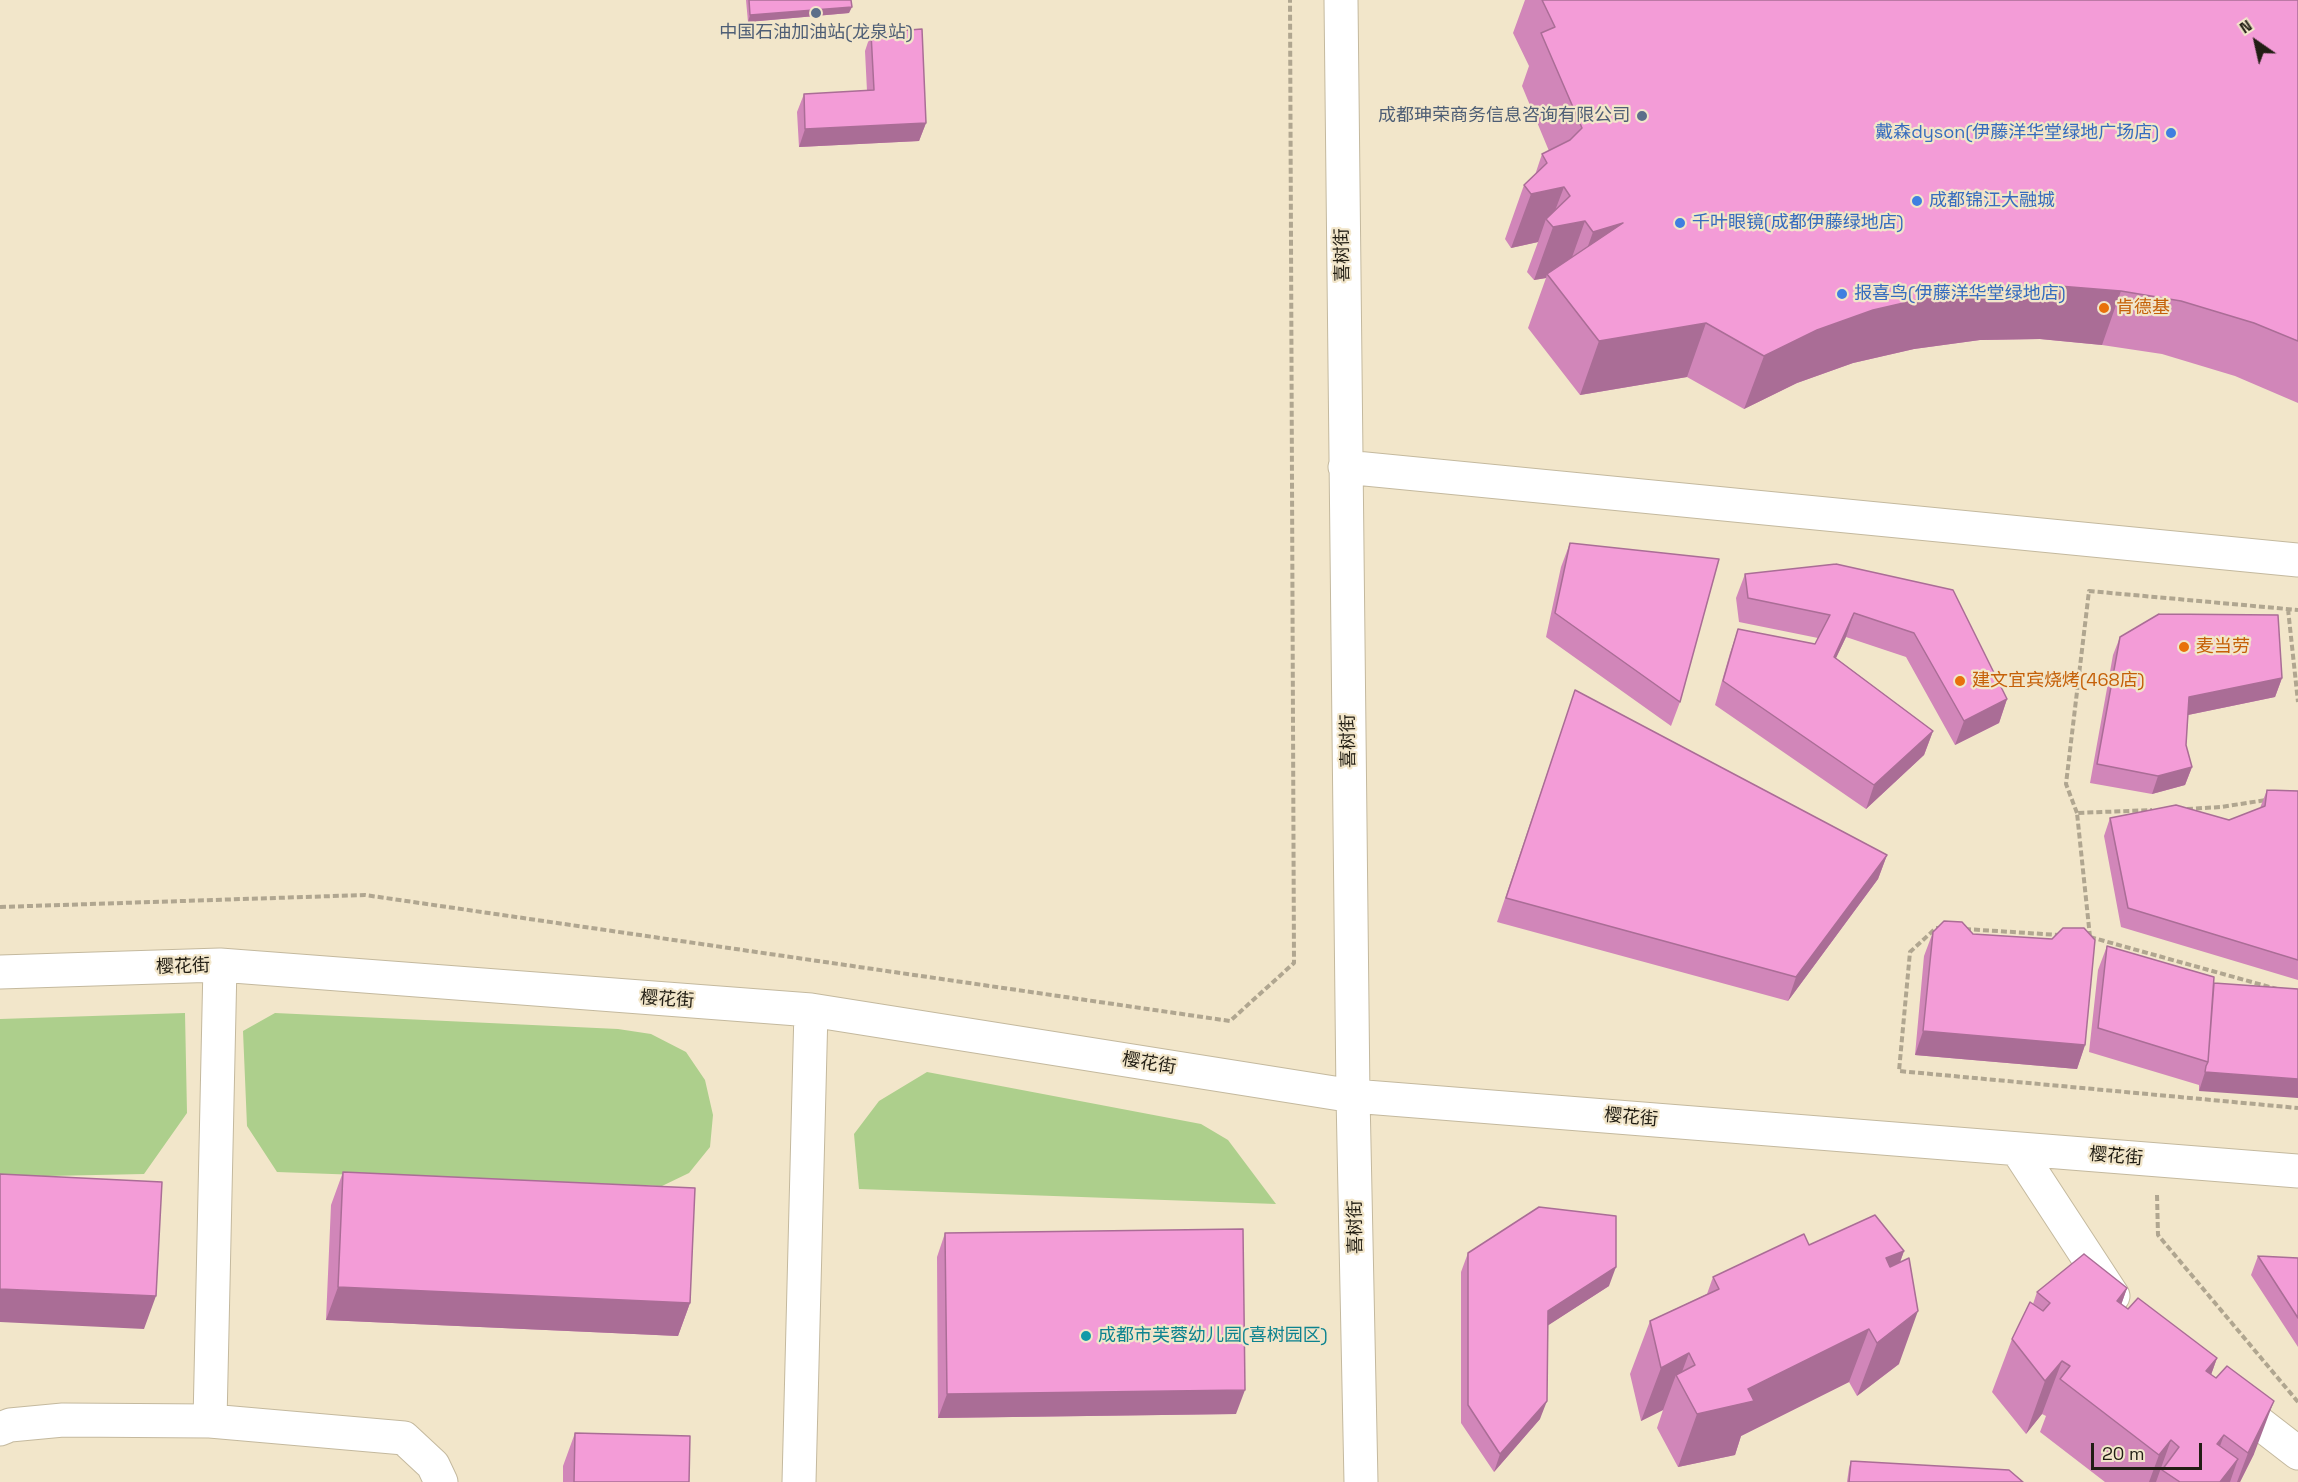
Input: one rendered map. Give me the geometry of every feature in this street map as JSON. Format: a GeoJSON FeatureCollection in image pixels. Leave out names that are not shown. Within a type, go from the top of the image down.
{"type":"FeatureCollection","features":[{"type":"Feature","properties":{"kind":"street","name":"喜树街"},"geometry":{"type":"LineString","coordinates":[[1341,0],[1353,1096],[1361,1482]]}},
{"type":"Feature","properties":{"kind":"street"},"geometry":{"type":"LineString","coordinates":[[1346,467],[2298,560]]}},
{"type":"Feature","properties":{"kind":"street"},"geometry":{"type":"LineString","coordinates":[[210,1421],[220,965]]}},
{"type":"Feature","properties":{"kind":"street","name":"樱花街"},"geometry":{"type":"LineString","coordinates":[[0,972],[220,965],[811,1010],[1353,1096],[2298,1171]]}},
{"type":"Feature","properties":{"kind":"street"},"geometry":{"type":"LineString","coordinates":[[799,1482],[811,1010]]}},
{"type":"Feature","properties":{"kind":"street"},"geometry":{"type":"LineString","coordinates":[[2017,1149],[2130,1323]]}},
{"type":"Feature","properties":{"kind":"street"},"geometry":{"type":"LineString","coordinates":[[2205,1381],[2298,1454]]}},
{"type":"Feature","properties":{"kind":"street"},"geometry":{"type":"LineString","coordinates":[[0,1429],[10,1425],[63,1420],[210,1421],[404,1438],[433,1465],[441,1482]]}},
{"type":"Feature","properties":{"kind":"path"},"geometry":{"type":"LineString","coordinates":[[0,907],[364,895],[1230,1021],[1293,963],[1290,0]]}},
{"type":"Feature","properties":{"kind":"path"},"geometry":{"type":"LineString","coordinates":[[2090,937],[2077,813],[2066,784],[2089,591],[2298,610]]}},
{"type":"Feature","properties":{"kind":"path"},"geometry":{"type":"LineString","coordinates":[[2288,609],[2298,702]]}},
{"type":"Feature","properties":{"kind":"path"},"geometry":{"type":"LineString","coordinates":[[2185,809],[2220,807],[2276,798]]}},
{"type":"Feature","properties":{"kind":"path"},"geometry":{"type":"LineString","coordinates":[[2077,813],[2161,810]]}},
{"type":"Feature","properties":{"kind":"path"},"geometry":{"type":"LineString","coordinates":[[1948,928],[1936,928],[1910,952],[1899,1071],[2298,1108]]}},
{"type":"Feature","properties":{"kind":"path"},"geometry":{"type":"LineString","coordinates":[[1960,929],[2066,936]]}},
{"type":"Feature","properties":{"kind":"path"},"geometry":{"type":"LineString","coordinates":[[2078,937],[2090,937],[2286,991]]}},
{"type":"Feature","properties":{"kind":"path"},"geometry":{"type":"LineString","coordinates":[[2156,1160],[2158,1234],[2298,1402]]}},
{"type":"Feature","properties":{"kind":"green space"},"geometry":{"type":"Polygon","coordinates":[[[185,1013],[187,1113],[144,1174],[0,1177],[0,1019],[185,1013]]]}},
{"type":"Feature","properties":{"kind":"green space"},"geometry":{"type":"Polygon","coordinates":[[[275,1013],[618,1029],[651,1034],[686,1052],[705,1080],[713,1115],[710,1147],[689,1173],[662,1186],[277,1172],[247,1126],[243,1031],[275,1013]]]}},
{"type":"Feature","properties":{"kind":"green space"},"geometry":{"type":"Polygon","coordinates":[[[927,1072],[1201,1124],[1228,1140],[1276,1204],[859,1189],[854,1134],[879,1101],[927,1072]]]}},
{"type":"Feature","properties":{"kind":"building"},"geometry":{"type":"Polygon","coordinates":[[[749,0],[851,0],[852,7],[750,15],[749,0]]]}},
{"type":"Feature","properties":{"kind":"building","name":"成都锦江大融城"},"geometry":{"type":"Polygon","coordinates":[[[1542,0],[2298,0],[2298,341],[2254,323],[2181,301],[2121,291],[2059,286],[2000,287],[1934,296],[1873,310],[1817,330],[1764,356],[1706,323],[1599,341],[1547,274],[1623,223],[1593,232],[1585,221],[1553,227],[1546,219],[1570,196],[1564,187],[1531,194],[1524,185],[1547,163],[1542,154],[1570,140],[1582,128],[1541,33],[1555,27],[1542,0]]]}},
{"type":"Feature","properties":{"kind":"building"},"geometry":{"type":"Polygon","coordinates":[[[922,29],[926,123],[805,129],[804,94],[874,90],[871,33],[922,29]]]}},
{"type":"Feature","properties":{"kind":"building"},"geometry":{"type":"Polygon","coordinates":[[[1570,543],[1719,559],[1680,702],[1555,613],[1570,543]]]}},
{"type":"Feature","properties":{"kind":"building"},"geometry":{"type":"Polygon","coordinates":[[[1836,564],[1953,590],[2007,699],[1964,721],[1914,633],[1854,613],[1834,657],[1933,731],[1874,785],[1723,681],[1738,629],[1815,644],[1830,615],[1748,598],[1745,574],[1836,564]]]}},
{"type":"Feature","properties":{"kind":"building"},"geometry":{"type":"Polygon","coordinates":[[[2159,614],[2278,615],[2282,678],[2189,697],[2186,745],[2192,767],[2158,776],[2097,764],[2120,637],[2159,614]]]}},
{"type":"Feature","properties":{"kind":"building"},"geometry":{"type":"Polygon","coordinates":[[[1575,690],[1887,855],[1796,977],[1506,898],[1575,690]]]}},
{"type":"Feature","properties":{"kind":"building"},"geometry":{"type":"Polygon","coordinates":[[[2267,790],[2298,791],[2298,960],[2128,908],[2110,818],[2176,805],[2229,820],[2265,806],[2267,790]]]}},
{"type":"Feature","properties":{"kind":"building"},"geometry":{"type":"Polygon","coordinates":[[[1944,921],[1962,922],[1973,934],[2052,939],[2063,928],[2084,928],[2095,940],[2085,1045],[1923,1031],[1933,932],[1944,921]]]}},
{"type":"Feature","properties":{"kind":"building"},"geometry":{"type":"Polygon","coordinates":[[[2107,946],[2214,977],[2208,1062],[2098,1028],[2107,946]]]}},
{"type":"Feature","properties":{"kind":"building"},"geometry":{"type":"Polygon","coordinates":[[[2214,983],[2298,989],[2298,1079],[2205,1072],[2208,1062],[2214,983]]]}},
{"type":"Feature","properties":{"kind":"building"},"geometry":{"type":"Polygon","coordinates":[[[343,1172],[695,1188],[690,1303],[338,1287],[343,1172]]]}},
{"type":"Feature","properties":{"kind":"building"},"geometry":{"type":"Polygon","coordinates":[[[0,1174],[162,1182],[156,1296],[0,1289],[0,1174]]]}},
{"type":"Feature","properties":{"kind":"building"},"geometry":{"type":"Polygon","coordinates":[[[1539,1207],[1616,1216],[1616,1267],[1548,1311],[1547,1401],[1500,1454],[1468,1405],[1468,1253],[1539,1207]]]}},
{"type":"Feature","properties":{"kind":"building"},"geometry":{"type":"Polygon","coordinates":[[[1875,1215],[1904,1251],[1886,1258],[1890,1267],[1909,1258],[1918,1311],[1877,1343],[1869,1329],[1748,1389],[1754,1401],[1697,1414],[1676,1375],[1695,1365],[1689,1353],[1661,1368],[1650,1321],[1719,1289],[1713,1277],[1804,1234],[1809,1245],[1875,1215]]]}},
{"type":"Feature","properties":{"kind":"building","name":"成都市芙蓉幼儿园(喜树园区)"},"geometry":{"type":"Polygon","coordinates":[[[1243,1229],[1245,1390],[947,1394],[945,1233],[1243,1229]]]}},
{"type":"Feature","properties":{"kind":"building"},"geometry":{"type":"Polygon","coordinates":[[[2084,1254],[2127,1288],[2117,1301],[2128,1309],[2138,1298],[2217,1358],[2206,1371],[2216,1378],[2227,1366],[2274,1401],[2248,1453],[2224,1435],[2217,1444],[2238,1459],[2220,1482],[2180,1482],[2162,1470],[2179,1447],[2171,1440],[2159,1455],[2060,1379],[2070,1366],[2062,1361],[2045,1381],[2012,1339],[2030,1302],[2043,1311],[2050,1303],[2037,1292],[2084,1254]]]}},
{"type":"Feature","properties":{"kind":"building"},"geometry":{"type":"Polygon","coordinates":[[[2258,1256],[2298,1258],[2298,1318],[2258,1256]]]}},
{"type":"Feature","properties":{"kind":"building"},"geometry":{"type":"Polygon","coordinates":[[[575,1433],[690,1436],[689,1482],[574,1482],[575,1433]]]}},
{"type":"Feature","properties":{"kind":"building"},"geometry":{"type":"Polygon","coordinates":[[[1851,1461],[2009,1470],[2023,1482],[1849,1482],[1851,1461]]]}},
{"type":"Feature","properties":{"kind":"place","name":"中国石油加油站(龙泉站)"},"geometry":{"type":"Point","coordinates":[816,13]}},
{"type":"Feature","properties":{"kind":"place","name":"成都珅荣商务信息咨询有限公司"},"geometry":{"type":"Point","coordinates":[1642,116]}},
{"type":"Feature","properties":{"kind":"place","name":"戴森dyson(伊藤洋华堂绿地广场店)"},"geometry":{"type":"Point","coordinates":[2171,133]}},
{"type":"Feature","properties":{"kind":"place","name":"成都锦江大融城"},"geometry":{"type":"Point","coordinates":[1917,201]}},
{"type":"Feature","properties":{"kind":"place","name":"千叶眼镜(成都伊藤绿地店)"},"geometry":{"type":"Point","coordinates":[1680,223]}},
{"type":"Feature","properties":{"kind":"place","name":"报喜鸟(伊藤洋华堂绿地店)"},"geometry":{"type":"Point","coordinates":[1842,294]}},
{"type":"Feature","properties":{"kind":"place","name":"肯德基"},"geometry":{"type":"Point","coordinates":[2104,308]}},
{"type":"Feature","properties":{"kind":"place","name":"麦当劳"},"geometry":{"type":"Point","coordinates":[2184,647]}},
{"type":"Feature","properties":{"kind":"place","name":"建文宜宾烧烤(468店)"},"geometry":{"type":"Point","coordinates":[1960,681]}},
{"type":"Feature","properties":{"kind":"place","name":"成都市芙蓉幼儿园(喜树园区)"},"geometry":{"type":"Point","coordinates":[1086,1336]}}]}
